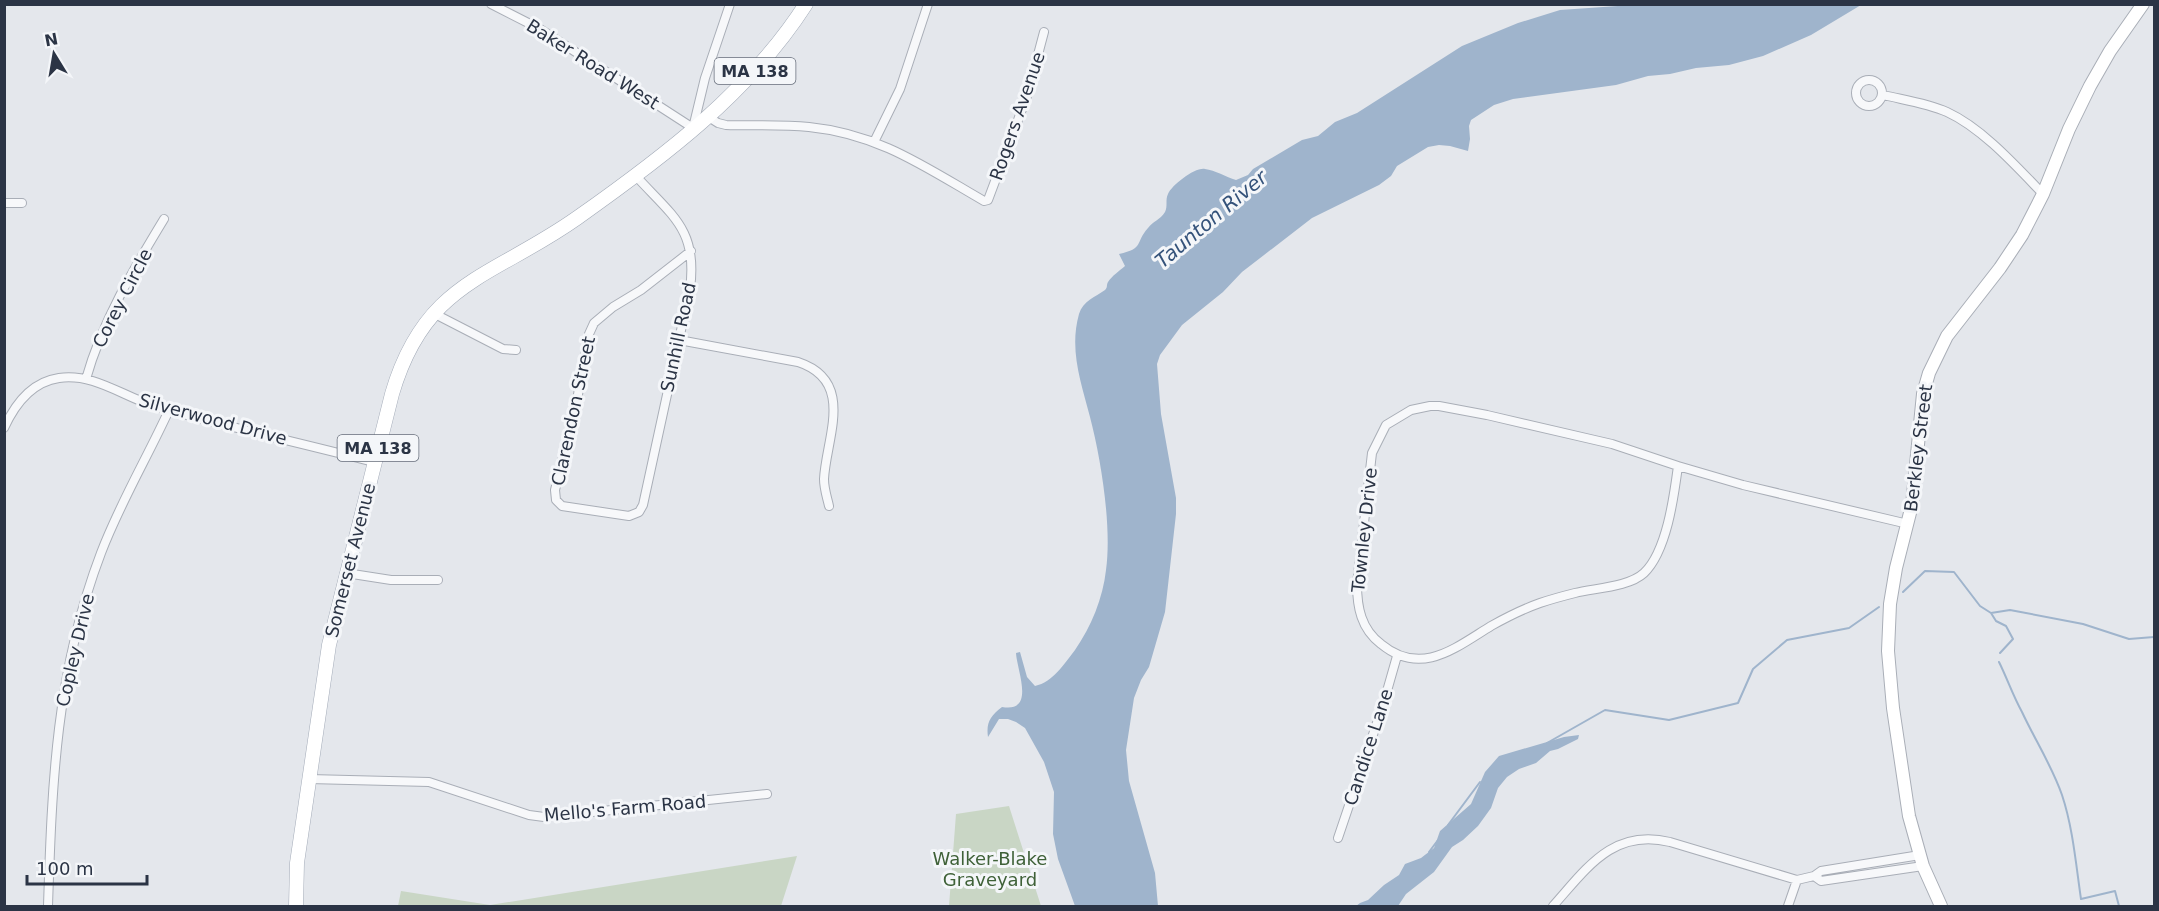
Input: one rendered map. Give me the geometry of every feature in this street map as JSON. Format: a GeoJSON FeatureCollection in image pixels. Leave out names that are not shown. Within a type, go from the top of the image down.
{"type":"FeatureCollection","features":[{"type":"Feature","properties":{"kind":"main road","name":"MA 138"},"geometry":{"type":"LineString","coordinates":[[693,128],[749,78],[772,53],[806,4]]}},
{"type":"Feature","properties":{"kind":"main road","name":"Berkley Street"},"geometry":{"type":"LineString","coordinates":[[1941,906],[1921,860],[1904,791],[1891,695],[1888,645],[1893,585],[1915,486],[1923,394],[1929,373],[1952,328],[2016,245],[2043,194],[2068,129],[2090,86],[2110,51],[2143,4]]}},
{"type":"Feature","properties":{"kind":"main road","name":"Somerset Avenue"},"geometry":{"type":"LineString","coordinates":[[296,906],[297,863],[326,664],[346,573],[402,362],[416,336],[433,313],[464,285],[552,236],[635,175],[693,128]]}},
{"type":"Feature","properties":{"kind":"street","name":"Baker Road West"},"geometry":{"type":"LineString","coordinates":[[490,4],[540,29],[693,128]]}},
{"type":"Feature","properties":{"kind":"street"},"geometry":{"type":"LineString","coordinates":[[693,128],[705,78],[730,4]]}},
{"type":"Feature","properties":{"kind":"street"},"geometry":{"type":"LineString","coordinates":[[707,116],[718,123],[809,127],[852,135],[874,142],[900,90],[928,4]]}},
{"type":"Feature","properties":{"kind":"street","name":"Rogers Avenue"},"geometry":{"type":"LineString","coordinates":[[874,142],[898,151],[984,201],[988,200],[1027,96],[1044,32]]}},
{"type":"Feature","properties":{"kind":"street"},"geometry":{"type":"LineString","coordinates":[[1883,95],[1939,109],[1958,118],[1997,149],[2043,194]]}},
{"type":"Feature","properties":{"kind":"street","name":"Sunhill Road"},"geometry":{"type":"LineString","coordinates":[[635,175],[680,225],[691,251],[690,289],[643,505],[637,514]]}},
{"type":"Feature","properties":{"kind":"street"},"geometry":{"type":"LineString","coordinates":[[4,203],[22,203]]}},
{"type":"Feature","properties":{"kind":"street","name":"Corey Circle"},"geometry":{"type":"LineString","coordinates":[[86,379],[91,361],[112,313],[164,219]]}},
{"type":"Feature","properties":{"kind":"street","name":"Clarendon Street"},"geometry":{"type":"LineString","coordinates":[[637,514],[626,516],[565,507],[556,500],[555,490],[577,400],[589,334],[594,323],[691,251]]}},
{"type":"Feature","properties":{"kind":"street"},"geometry":{"type":"LineString","coordinates":[[433,313],[503,349],[516,350]]}},
{"type":"Feature","properties":{"kind":"street"},"geometry":{"type":"LineString","coordinates":[[679,340],[798,362],[807,365],[821,375],[830,390],[834,406],[833,426],[824,476],[830,506]]}},
{"type":"Feature","properties":{"kind":"street","name":"Silverwood Drive"},"geometry":{"type":"LineString","coordinates":[[4,428],[19,401],[37,386],[48,380],[74,377],[109,386],[151,405],[374,462]]}},
{"type":"Feature","properties":{"kind":"street","name":"Townley Drive"},"geometry":{"type":"LineString","coordinates":[[1398,656],[1368,631],[1360,613],[1357,596],[1372,453],[1381,432],[1400,416],[1424,407],[1438,406],[1612,444],[1736,483],[1908,524]]}},
{"type":"Feature","properties":{"kind":"street","name":"Copley Drive"},"geometry":{"type":"LineString","coordinates":[[48,906],[55,749],[70,659],[100,555],[133,481],[169,410]]}},
{"type":"Feature","properties":{"kind":"street"},"geometry":{"type":"LineString","coordinates":[[1398,656],[1421,659],[1440,656],[1529,607],[1573,593],[1633,580],[1642,575],[1654,559],[1663,538],[1678,466]]}},
{"type":"Feature","properties":{"kind":"street"},"geometry":{"type":"LineString","coordinates":[[346,573],[392,580],[438,580]]}},
{"type":"Feature","properties":{"kind":"street","name":"Candice Lane"},"geometry":{"type":"LineString","coordinates":[[1338,838],[1398,656]]}},
{"type":"Feature","properties":{"kind":"street","name":"Mello's Farm Road"},"geometry":{"type":"LineString","coordinates":[[309,779],[429,782],[529,815],[544,817],[767,794]]}},
{"type":"Feature","properties":{"kind":"street"},"geometry":{"type":"LineString","coordinates":[[1553,906],[1593,861],[1611,849],[1638,839],[1655,838],[1797,880],[1814,876],[1821,881],[1921,860]]}},
{"type":"Feature","properties":{"kind":"street"},"geometry":{"type":"LineString","coordinates":[[1788,906],[1797,880]]}},
{"type":"Feature","properties":{"kind":"green space","name":"Walker-Blake Graveyard"},"geometry":{"type":"Polygon","coordinates":[[[1009,806],[1041,906],[949,906],[956,814],[1009,806]]]}},
{"type":"Feature","properties":{"kind":"green space"},"geometry":{"type":"Polygon","coordinates":[[[797,856],[781,906],[398,906],[401,891],[490,905],[797,856]]]}},
{"type":"Feature","properties":{"kind":"water","name":"Taunton River"},"geometry":{"type":"Polygon","coordinates":[[[1632,5],[1861,5],[1811,35],[1763,56],[1729,65],[1648,76],[1616,85],[1513,99],[1494,105],[1471,120],[1468,151],[1450,146],[1428,147],[1397,166],[1391,176],[1379,185],[1312,218],[1242,272],[1223,292],[1182,325],[1160,355],[1157,364],[1161,414],[1176,498],[1165,612],[1149,667],[1134,698],[1126,750],[1129,781],[1155,873],[1158,906],[1075,906],[1058,859],[1053,834],[1054,792],[1044,762],[1025,728],[1008,719],[999,719],[988,737],[988,724],[1002,707],[1019,704],[1022,697],[1016,653],[1020,652],[1027,677],[1035,686],[1053,677],[1081,641],[1091,622],[1102,591],[1108,534],[1104,493],[1098,453],[1080,379],[1075,340],[1079,314],[1083,306],[1105,290],[1108,282],[1125,266],[1119,254],[1133,250],[1138,245],[1148,228],[1165,212],[1170,190],[1190,174],[1205,169],[1236,180],[1248,175],[1253,169],[1302,140],[1318,136],[1335,122],[1357,113],[1462,46],[1518,23],[1560,10],[1632,5]]]}},
{"type":"Feature","properties":{"kind":"water"},"geometry":{"type":"Polygon","coordinates":[[[1579,735],[1578,739],[1550,751],[1536,763],[1519,769],[1507,777],[1498,788],[1491,808],[1478,826],[1452,847],[1434,872],[1406,894],[1398,906],[1356,906],[1368,900],[1399,875],[1405,864],[1421,858],[1434,848],[1440,831],[1471,804],[1485,772],[1499,756],[1564,737],[1579,735]]]}},
{"type":"Feature","properties":{"kind":"waterway"},"geometry":{"type":"LineString","coordinates":[[1903,592],[1925,571],[1954,572],[1980,606],[1991,613],[2010,610],[2083,624],[2129,639],[2154,637]]}},
{"type":"Feature","properties":{"kind":"waterway"},"geometry":{"type":"LineString","coordinates":[[1547,743],[1605,710],[1669,720],[1738,703],[1753,669],[1787,640],[1849,628],[1879,607]]}},
{"type":"Feature","properties":{"kind":"waterway"},"geometry":{"type":"LineString","coordinates":[[1991,613],[1996,621],[2006,626],[2013,639],[2000,653]]}},
{"type":"Feature","properties":{"kind":"waterway"},"geometry":{"type":"LineString","coordinates":[[1999,662],[2062,795],[2072,833],[2081,899],[2115,891],[2119,906]]}},
{"type":"Feature","properties":{"kind":"waterway"},"geometry":{"type":"LineString","coordinates":[[1448,825],[1480,782]]}},
{"type":"Feature","properties":{"kind":"waterway"},"geometry":{"type":"LineString","coordinates":[[1429,852],[1438,840]]}}]}
